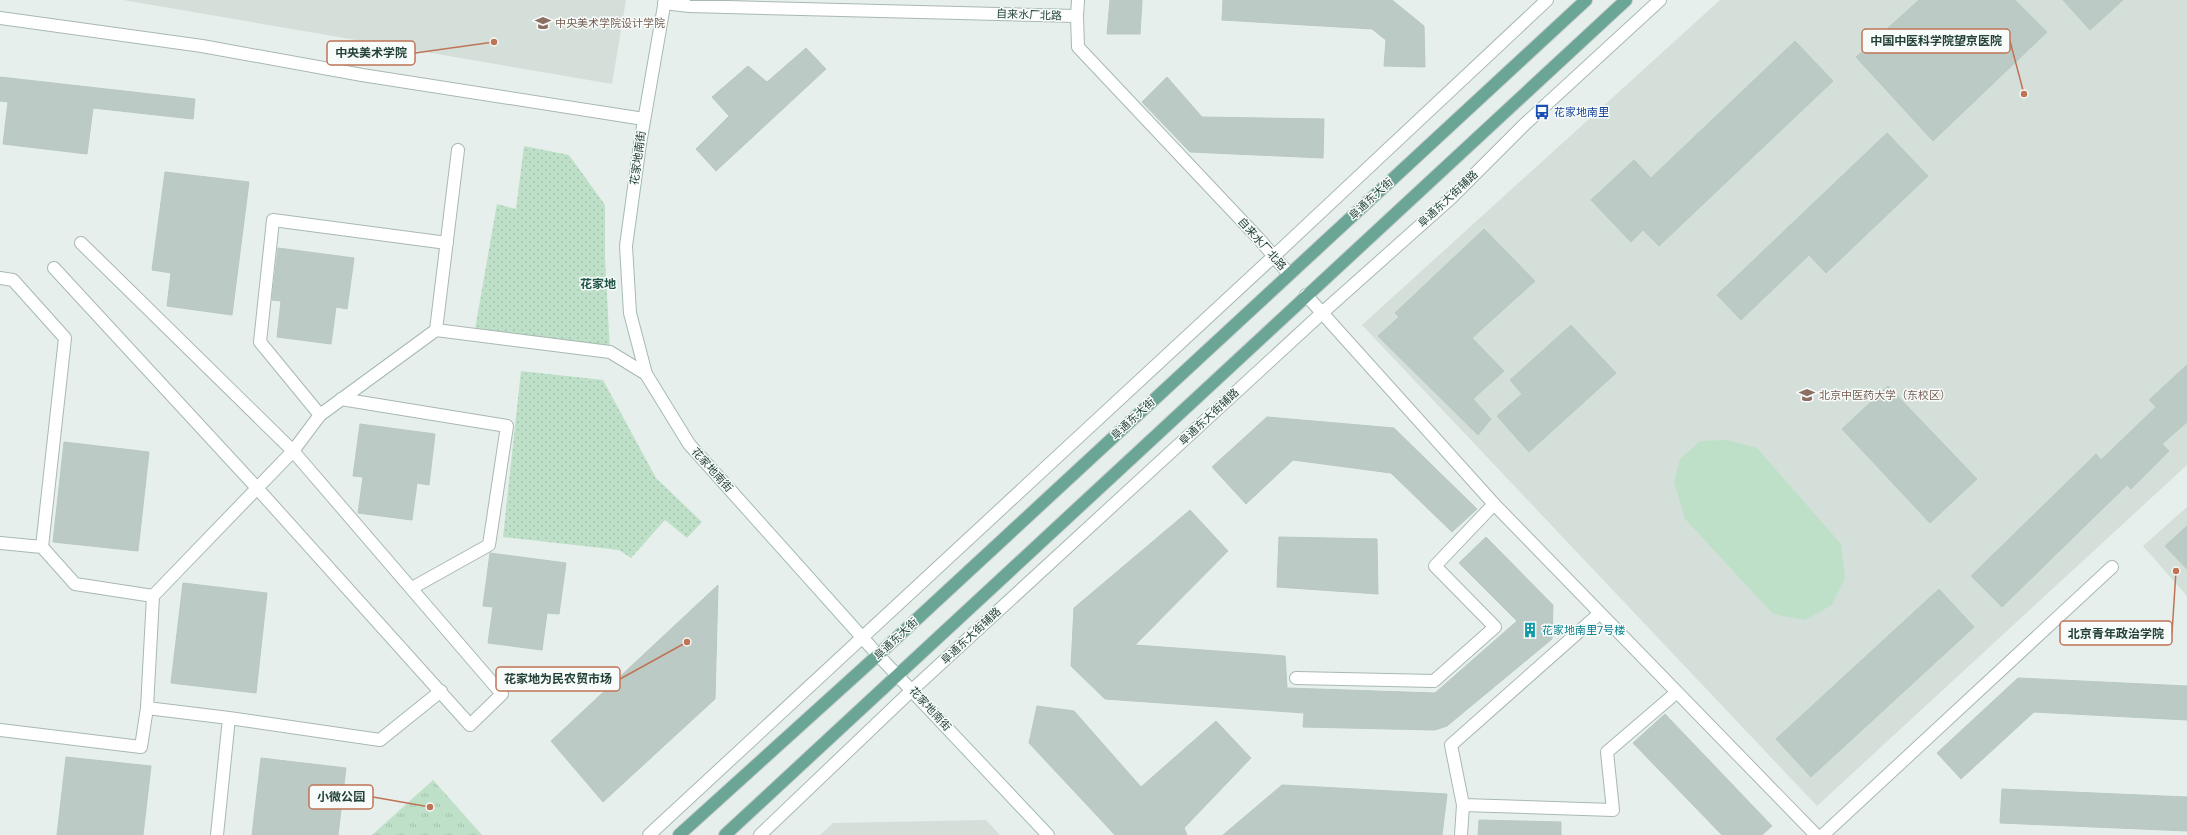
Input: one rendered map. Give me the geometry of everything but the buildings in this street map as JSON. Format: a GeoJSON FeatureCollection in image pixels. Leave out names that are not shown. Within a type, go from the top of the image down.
{"type":"FeatureCollection","features":[{"type":"Feature","properties":{"kind":"main road","name":"阜通东大街"},"geometry":{"type":"LineString","coordinates":[[680,835],[878,655],[1586,0]]}},
{"type":"Feature","properties":{"kind":"main road"},"geometry":{"type":"LineString","coordinates":[[725,835],[1626,0]]}},
{"type":"Feature","properties":{"kind":"street"},"geometry":{"type":"LineString","coordinates":[[1077,16],[1078,0]]}},
{"type":"Feature","properties":{"kind":"street"},"geometry":{"type":"LineString","coordinates":[[649,835],[1274,256],[1547,0]]}},
{"type":"Feature","properties":{"kind":"street","name":"阜通东大街辅路"},"geometry":{"type":"LineString","coordinates":[[760,835],[912,690],[1322,313],[1451,198],[1531,119],[1660,0]]}},
{"type":"Feature","properties":{"kind":"street","name":"自来水厂北路"},"geometry":{"type":"LineString","coordinates":[[664,2],[689,6],[1077,16],[1078,47],[1274,256],[1289,274]]}},
{"type":"Feature","properties":{"kind":"street","name":"花家地南街"},"geometry":{"type":"LineString","coordinates":[[664,2],[644,119],[626,246],[630,313],[646,374],[689,444],[862,638],[1048,835]]}},
{"type":"Feature","properties":{"kind":"street"},"geometry":{"type":"LineString","coordinates":[[0,18],[202,46],[362,75],[644,119]]}},
{"type":"Feature","properties":{"kind":"street"},"geometry":{"type":"LineString","coordinates":[[436,330],[458,150]]}},
{"type":"Feature","properties":{"kind":"street"},"geometry":{"type":"LineString","coordinates":[[320,415],[260,342],[272,220],[447,243]]}},
{"type":"Feature","properties":{"kind":"street"},"geometry":{"type":"LineString","coordinates":[[54,268],[257,488],[470,724],[502,694],[293,451],[81,243]]}},
{"type":"Feature","properties":{"kind":"street"},"geometry":{"type":"LineString","coordinates":[[0,278],[13,280],[65,338],[42,547]]}},
{"type":"Feature","properties":{"kind":"street"},"geometry":{"type":"LineString","coordinates":[[1306,295],[1494,504],[1816,835]]}},
{"type":"Feature","properties":{"kind":"street"},"geometry":{"type":"LineString","coordinates":[[0,730],[141,747],[147,708],[153,596],[293,451],[320,415],[436,330],[610,352],[646,374]]}},
{"type":"Feature","properties":{"kind":"street"},"geometry":{"type":"LineString","coordinates":[[341,399],[507,426],[489,545],[412,588]]}},
{"type":"Feature","properties":{"kind":"street"},"geometry":{"type":"LineString","coordinates":[[1296,678],[1434,681],[1495,627],[1435,566],[1494,504]]}},
{"type":"Feature","properties":{"kind":"street"},"geometry":{"type":"LineString","coordinates":[[0,542],[42,547],[75,584],[153,596]]}},
{"type":"Feature","properties":{"kind":"street"},"geometry":{"type":"LineString","coordinates":[[1823,835],[2112,567]]}},
{"type":"Feature","properties":{"kind":"street"},"geometry":{"type":"LineString","coordinates":[[1461,835],[1463,805],[1451,744],[1600,613]]}},
{"type":"Feature","properties":{"kind":"street"},"geometry":{"type":"LineString","coordinates":[[147,708],[229,718],[380,740],[441,691]]}},
{"type":"Feature","properties":{"kind":"street"},"geometry":{"type":"LineString","coordinates":[[1463,805],[1613,810],[1607,752],[1677,692]]}},
{"type":"Feature","properties":{"kind":"street"},"geometry":{"type":"LineString","coordinates":[[217,835],[229,718]]}},
{"type":"Feature","properties":{"kind":"shaded area"},"geometry":{"type":"Polygon","coordinates":[[[123,0],[626,0],[612,84],[123,0]]]}},
{"type":"Feature","properties":{"kind":"shaded area","name":"北京中医药大学（东校区）"},"geometry":{"type":"Polygon","coordinates":[[[1720,0],[2187,0],[2187,465],[1817,806],[1362,325],[1720,0]]]}},
{"type":"Feature","properties":{"kind":"shaded area"},"geometry":{"type":"Polygon","coordinates":[[[2187,507],[2187,596],[2143,546],[2187,507]]]}},
{"type":"Feature","properties":{"kind":"shaded area"},"geometry":{"type":"Polygon","coordinates":[[[986,820],[1000,835],[820,835],[833,823],[986,820]]]}},
{"type":"Feature","properties":{"kind":"green space"},"geometry":{"type":"Polygon","coordinates":[[[524,146],[569,155],[605,205],[605,258],[610,352],[474,335],[497,204],[516,209],[524,146]]]}},
{"type":"Feature","properties":{"kind":"green space"},"geometry":{"type":"Polygon","coordinates":[[[521,371],[603,380],[656,478],[702,522],[687,538],[665,520],[631,558],[619,550],[503,537],[521,371]]]}},
{"type":"Feature","properties":{"kind":"green space"},"geometry":{"type":"Polygon","coordinates":[[[1727,440],[1757,448],[1841,544],[1845,578],[1832,605],[1805,620],[1773,614],[1685,519],[1674,482],[1680,459],[1700,441],[1727,440]]]}},
{"type":"Feature","properties":{"kind":"green space"},"geometry":{"type":"Polygon","coordinates":[[[433,780],[482,835],[372,835],[433,780]]]}},
{"type":"Feature","properties":{"kind":"place","name":"中央美术学院设计学院"},"geometry":{"type":"Point","coordinates":[543,23]}},
{"type":"Feature","properties":{"kind":"place","name":"中央美术学院"},"geometry":{"type":"Point","coordinates":[494,42]}},
{"type":"Feature","properties":{"kind":"place","name":"中国中医科学院望京医院"},"geometry":{"type":"Point","coordinates":[2024,94]}},
{"type":"Feature","properties":{"kind":"place","name":"花家地南里"},"geometry":{"type":"Point","coordinates":[1542,112]}},
{"type":"Feature","properties":{"kind":"place","name":"北京中医药大学（东校区）"},"geometry":{"type":"Point","coordinates":[1807,395]}},
{"type":"Feature","properties":{"kind":"place","name":"北京青年政治学院"},"geometry":{"type":"Point","coordinates":[2176,571]}},
{"type":"Feature","properties":{"kind":"place","name":"花家地南里7号楼"},"geometry":{"type":"Point","coordinates":[1530,630]}},
{"type":"Feature","properties":{"kind":"place","name":"花家地为民农贸市场"},"geometry":{"type":"Point","coordinates":[687,642]}},
{"type":"Feature","properties":{"kind":"place","name":"小微公园"},"geometry":{"type":"Point","coordinates":[430,807]}},
{"type":"Feature","properties":{"kind":"district","name":"花家地"},"geometry":{"type":"Point","coordinates":[598,284]}}]}
